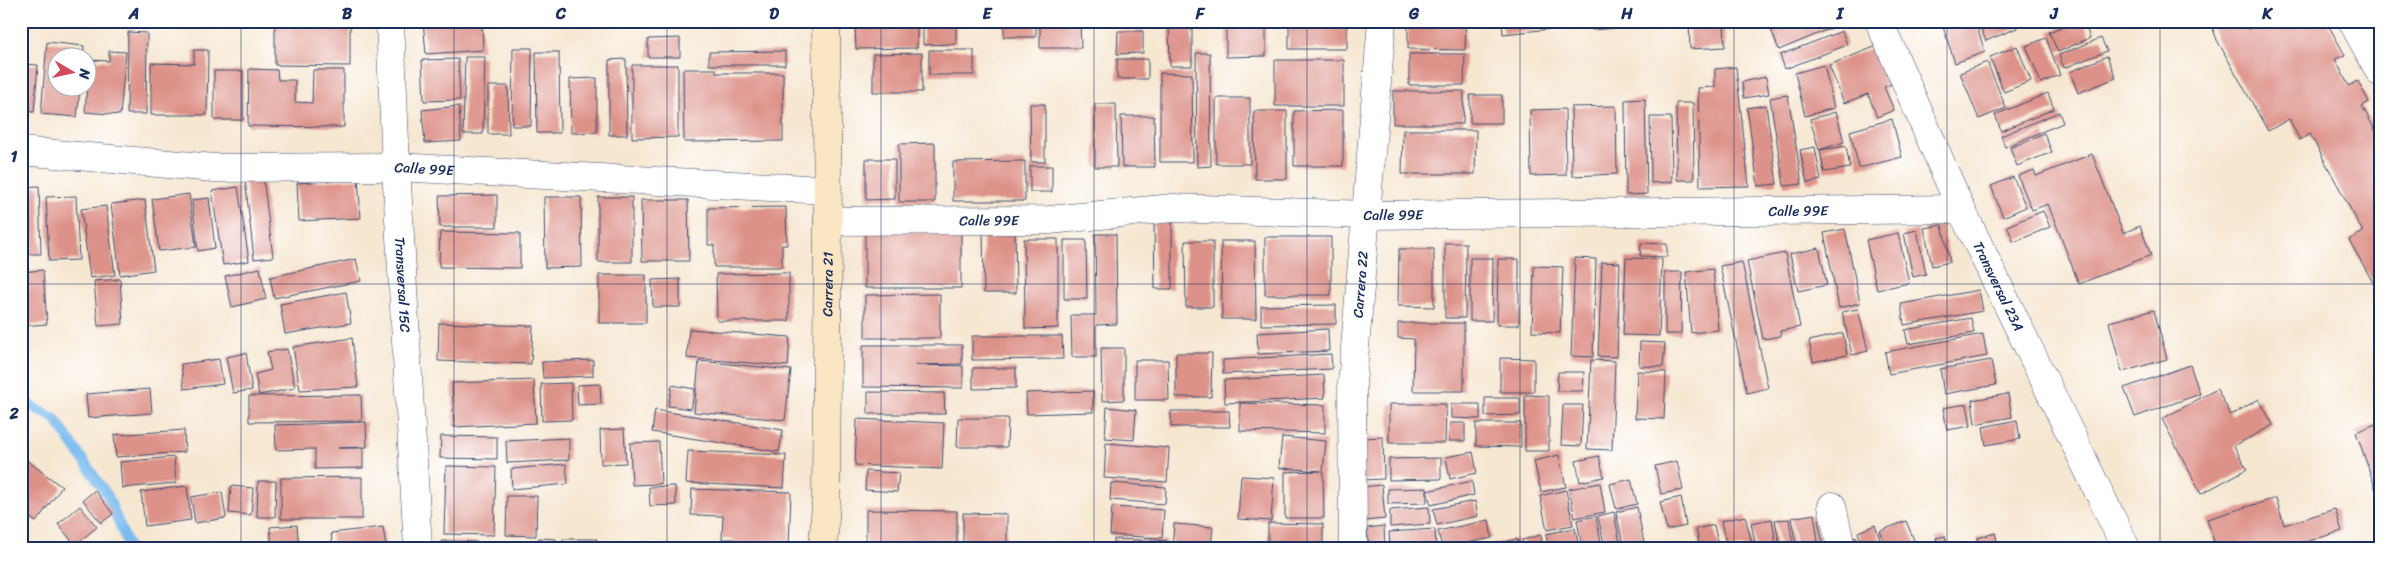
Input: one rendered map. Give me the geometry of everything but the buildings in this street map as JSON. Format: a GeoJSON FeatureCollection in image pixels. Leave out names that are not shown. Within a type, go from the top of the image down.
{"type":"FeatureCollection","features":[{"type":"Feature","properties":{"kind":"street","name":"Transversal 15C"},"geometry":{"type":"LineString","coordinates":[[390,21],[396,167],[418,548]]}},
{"type":"Feature","properties":{"kind":"street","name":"Carrera 21"},"geometry":{"type":"LineString","coordinates":[[823,548],[826,502],[828,222],[826,21]]}},
{"type":"Feature","properties":{"kind":"street","name":"Carrera 22"},"geometry":{"type":"LineString","coordinates":[[1354,548],[1352,384],[1382,21]]}},
{"type":"Feature","properties":{"kind":"street","name":"Transversal 23A"},"geometry":{"type":"LineString","coordinates":[[1880,21],[1960,209],[2126,548]]}},
{"type":"Feature","properties":{"kind":"street"},"geometry":{"type":"LineString","coordinates":[[2352,21],[2380,72]]}},
{"type":"Feature","properties":{"kind":"street","name":"Calle 99E"},"geometry":{"type":"LineString","coordinates":[[21,152],[214,168],[396,167],[827,190]]}},
{"type":"Feature","properties":{"kind":"street","name":"Calle 99E"},"geometry":{"type":"LineString","coordinates":[[828,222],[1049,220],[1173,208],[1367,215],[1960,209]]}},
{"type":"Feature","properties":{"kind":"street"},"geometry":{"type":"LineString","coordinates":[[1832,506],[1841,548]]}},
{"type":"Feature","properties":{"kind":"waterway"},"geometry":{"type":"LineString","coordinates":[[21,400],[55,419],[108,496],[129,548]]}}]}
